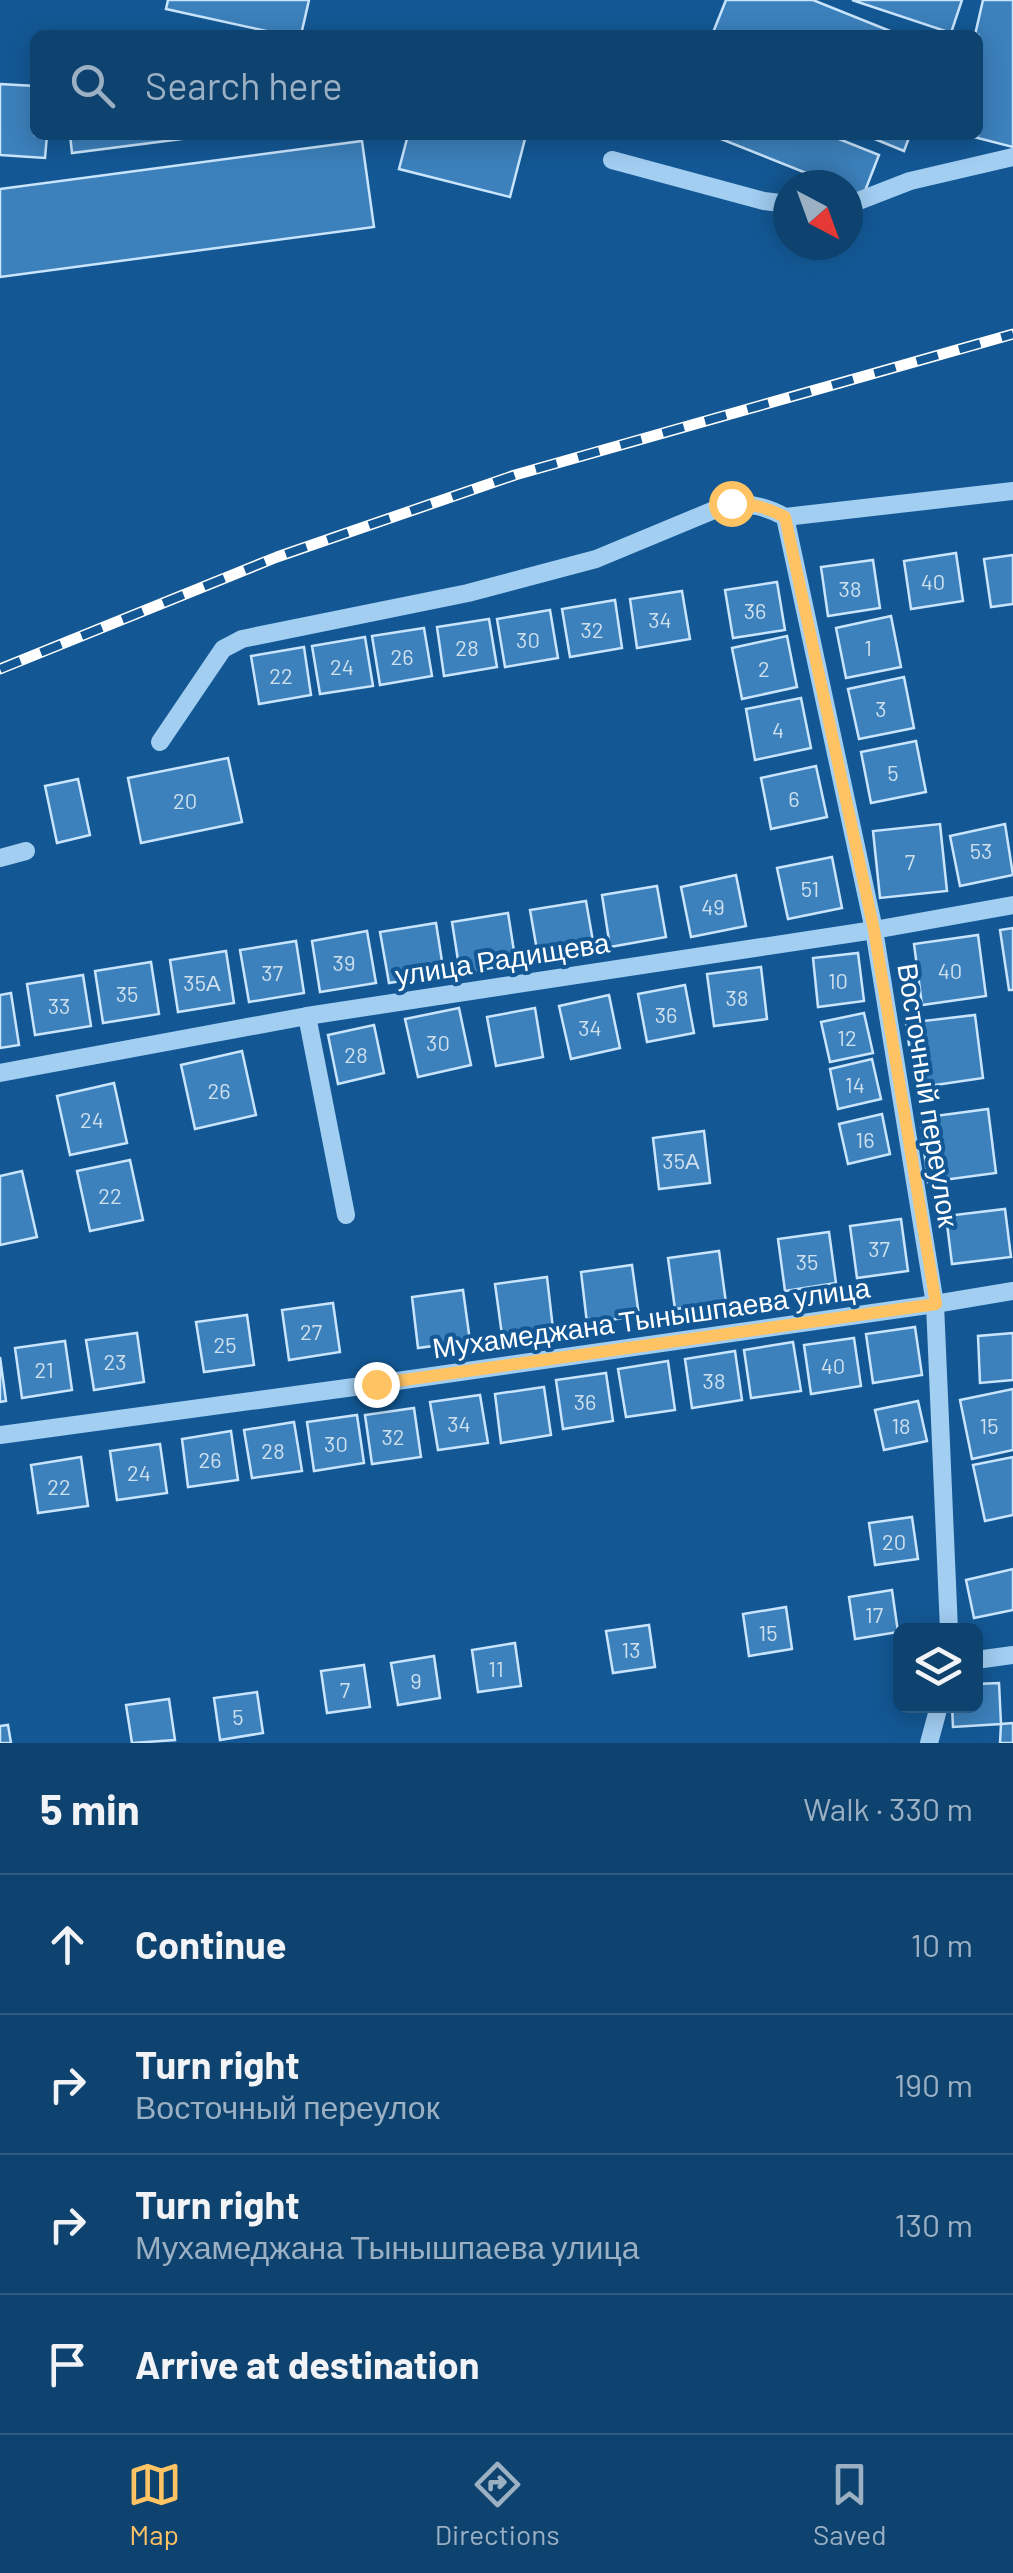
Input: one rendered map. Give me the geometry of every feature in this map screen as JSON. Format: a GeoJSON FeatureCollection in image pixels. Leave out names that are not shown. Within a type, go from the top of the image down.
{"type":"FeatureCollection","features":[{"type":"Feature","properties":{"kind":"street"},"geometry":{"type":"LineString","coordinates":[[863,199],[910,181],[1013,157]]}},
{"type":"Feature","properties":{"kind":"street"},"geometry":{"type":"LineString","coordinates":[[612,160],[773,202]]}},
{"type":"Feature","properties":{"kind":"street"},"geometry":{"type":"LineString","coordinates":[[160,742],[222,648],[242,640],[468,593],[596,559],[731,503],[769,508],[785,517],[1013,491]]}},
{"type":"Feature","properties":{"kind":"street","name":"Восточный переулок"},"geometry":{"type":"LineString","coordinates":[[785,517],[874,930],[936,1304],[949,1623]]}},
{"type":"Feature","properties":{"kind":"street"},"geometry":{"type":"LineString","coordinates":[[0,858],[26,851]]}},
{"type":"Feature","properties":{"kind":"street","name":"улица Радищева"},"geometry":{"type":"LineString","coordinates":[[0,1073],[306,1016],[874,930],[1013,905]]}},
{"type":"Feature","properties":{"kind":"street"},"geometry":{"type":"LineString","coordinates":[[306,1016],[346,1215]]}},
{"type":"Feature","properties":{"kind":"street","name":"Мухамеджана Тынышпаева улица"},"geometry":{"type":"LineString","coordinates":[[0,1435],[1013,1291]]}},
{"type":"Feature","properties":{"kind":"street"},"geometry":{"type":"LineString","coordinates":[[983,1659],[1013,1655]]}},
{"type":"Feature","properties":{"kind":"street"},"geometry":{"type":"LineString","coordinates":[[928,1743],[937,1713]]}},
{"type":"Feature","properties":{"kind":"building"},"geometry":{"type":"Polygon","coordinates":[[[168,0],[309,0],[302,30],[261,30],[166,9],[168,0]]]}},
{"type":"Feature","properties":{"kind":"building"},"geometry":{"type":"Polygon","coordinates":[[[726,0],[813,0],[888,30],[714,30],[726,0]]]}},
{"type":"Feature","properties":{"kind":"building"},"geometry":{"type":"Polygon","coordinates":[[[852,0],[962,0],[952,30],[852,0]]]}},
{"type":"Feature","properties":{"kind":"building"},"geometry":{"type":"Polygon","coordinates":[[[983,0],[1013,0],[1013,147],[983,139],[983,30],[976,30],[983,0]]]}},
{"type":"Feature","properties":{"kind":"building"},"geometry":{"type":"Polygon","coordinates":[[[0,84],[30,86],[30,140],[47,140],[45,158],[0,155],[0,84]]]}},
{"type":"Feature","properties":{"kind":"building"},"geometry":{"type":"Polygon","coordinates":[[[71,140],[174,140],[72,153],[71,140]]]}},
{"type":"Feature","properties":{"kind":"building"},"geometry":{"type":"Polygon","coordinates":[[[407,140],[525,140],[510,197],[399,169],[407,140]]]}},
{"type":"Feature","properties":{"kind":"building"},"geometry":{"type":"Polygon","coordinates":[[[724,140],[842,140],[879,155],[863,196],[863,170],[798,170],[724,140]]]}},
{"type":"Feature","properties":{"kind":"building"},"geometry":{"type":"Polygon","coordinates":[[[877,140],[908,140],[904,151],[877,140]]]}},
{"type":"Feature","properties":{"kind":"building"},"geometry":{"type":"Polygon","coordinates":[[[362,141],[374,227],[0,277],[0,189],[362,141]]]}},
{"type":"Feature","properties":{"kind":"building"},"geometry":{"type":"Polygon","coordinates":[[[956,553],[963,601],[911,609],[904,561],[956,553]]]}},
{"type":"Feature","properties":{"kind":"building"},"geometry":{"type":"Polygon","coordinates":[[[1013,555],[1013,604],[991,607],[984,559],[1013,555]]]}},
{"type":"Feature","properties":{"kind":"building"},"geometry":{"type":"Polygon","coordinates":[[[873,560],[880,608],[828,616],[821,567],[873,560]]]}},
{"type":"Feature","properties":{"kind":"building"},"geometry":{"type":"Polygon","coordinates":[[[777,582],[785,630],[733,638],[725,590],[777,582]]]}},
{"type":"Feature","properties":{"kind":"building"},"geometry":{"type":"Polygon","coordinates":[[[682,591],[690,639],[637,648],[630,599],[682,591]]]}},
{"type":"Feature","properties":{"kind":"building"},"geometry":{"type":"Polygon","coordinates":[[[615,600],[622,648],[570,657],[562,609],[615,600]]]}},
{"type":"Feature","properties":{"kind":"building"},"geometry":{"type":"Polygon","coordinates":[[[550,610],[558,658],[505,667],[497,619],[550,610]]]}},
{"type":"Feature","properties":{"kind":"building"},"geometry":{"type":"Polygon","coordinates":[[[891,616],[901,667],[846,678],[836,628],[891,616]]]}},
{"type":"Feature","properties":{"kind":"building"},"geometry":{"type":"Polygon","coordinates":[[[489,619],[497,667],[444,676],[437,627],[489,619]]]}},
{"type":"Feature","properties":{"kind":"building"},"geometry":{"type":"Polygon","coordinates":[[[424,628],[432,676],[380,685],[372,636],[424,628]]]}},
{"type":"Feature","properties":{"kind":"building"},"geometry":{"type":"Polygon","coordinates":[[[787,636],[797,687],[742,699],[732,648],[787,636]]]}},
{"type":"Feature","properties":{"kind":"building"},"geometry":{"type":"Polygon","coordinates":[[[365,637],[373,686],[320,694],[312,646],[365,637]]]}},
{"type":"Feature","properties":{"kind":"building"},"geometry":{"type":"Polygon","coordinates":[[[304,647],[311,695],[259,704],[251,656],[304,647]]]}},
{"type":"Feature","properties":{"kind":"building"},"geometry":{"type":"Polygon","coordinates":[[[904,677],[914,728],[859,739],[848,689],[904,677]]]}},
{"type":"Feature","properties":{"kind":"building"},"geometry":{"type":"Polygon","coordinates":[[[801,698],[811,748],[755,760],[746,709],[801,698]]]}},
{"type":"Feature","properties":{"kind":"building"},"geometry":{"type":"Polygon","coordinates":[[[916,741],[926,792],[871,803],[861,752],[916,741]]]}},
{"type":"Feature","properties":{"kind":"building"},"geometry":{"type":"Polygon","coordinates":[[[228,758],[242,822],[141,843],[128,778],[228,758]]]}},
{"type":"Feature","properties":{"kind":"building"},"geometry":{"type":"Polygon","coordinates":[[[816,766],[827,817],[771,829],[761,778],[816,766]]]}},
{"type":"Feature","properties":{"kind":"building"},"geometry":{"type":"Polygon","coordinates":[[[78,779],[90,835],[57,843],[45,786],[78,779]]]}},
{"type":"Feature","properties":{"kind":"building"},"geometry":{"type":"Polygon","coordinates":[[[940,824],[947,891],[880,898],[873,831],[940,824]]]}},
{"type":"Feature","properties":{"kind":"building"},"geometry":{"type":"Polygon","coordinates":[[[1005,824],[1013,875],[960,886],[950,836],[1005,824]]]}},
{"type":"Feature","properties":{"kind":"building"},"geometry":{"type":"Polygon","coordinates":[[[832,857],[842,908],[788,919],[777,868],[832,857]]]}},
{"type":"Feature","properties":{"kind":"building"},"geometry":{"type":"Polygon","coordinates":[[[736,875],[746,926],[691,937],[681,887],[736,875]]]}},
{"type":"Feature","properties":{"kind":"building"},"geometry":{"type":"Polygon","coordinates":[[[657,886],[666,937],[610,947],[602,895],[657,886]]]}},
{"type":"Feature","properties":{"kind":"building"},"geometry":{"type":"Polygon","coordinates":[[[586,901],[595,953],[539,962],[530,910],[586,901]]]}},
{"type":"Feature","properties":{"kind":"building"},"geometry":{"type":"Polygon","coordinates":[[[508,913],[516,964],[460,973],[452,922],[508,913]]]}},
{"type":"Feature","properties":{"kind":"building"},"geometry":{"type":"Polygon","coordinates":[[[436,923],[444,974],[389,983],[380,932],[436,923]]]}},
{"type":"Feature","properties":{"kind":"building"},"geometry":{"type":"Polygon","coordinates":[[[1013,928],[1013,990],[1009,990],[1000,930],[1013,928]]]}},
{"type":"Feature","properties":{"kind":"building"},"geometry":{"type":"Polygon","coordinates":[[[367,931],[376,983],[320,992],[312,941],[367,931]]]}},
{"type":"Feature","properties":{"kind":"building"},"geometry":{"type":"Polygon","coordinates":[[[978,935],[986,996],[922,1005],[914,944],[978,935]]]}},
{"type":"Feature","properties":{"kind":"building"},"geometry":{"type":"Polygon","coordinates":[[[296,941],[304,993],[249,1002],[240,950],[296,941]]]}},
{"type":"Feature","properties":{"kind":"building"},"geometry":{"type":"Polygon","coordinates":[[[226,951],[234,1003],[178,1012],[170,960],[226,951]]]}},
{"type":"Feature","properties":{"kind":"building"},"geometry":{"type":"Polygon","coordinates":[[[858,953],[864,1001],[818,1007],[813,958],[858,953]]]}},
{"type":"Feature","properties":{"kind":"building"},"geometry":{"type":"Polygon","coordinates":[[[151,962],[159,1014],[103,1023],[95,971],[151,962]]]}},
{"type":"Feature","properties":{"kind":"building"},"geometry":{"type":"Polygon","coordinates":[[[761,967],[767,1019],[714,1026],[707,974],[761,967]]]}},
{"type":"Feature","properties":{"kind":"building"},"geometry":{"type":"Polygon","coordinates":[[[83,975],[91,1026],[35,1035],[27,984],[83,975]]]}},
{"type":"Feature","properties":{"kind":"building"},"geometry":{"type":"Polygon","coordinates":[[[685,985],[694,1033],[647,1042],[638,994],[685,985]]]}},
{"type":"Feature","properties":{"kind":"building"},"geometry":{"type":"Polygon","coordinates":[[[11,993],[19,1045],[0,1048],[0,995],[11,993]]]}},
{"type":"Feature","properties":{"kind":"building"},"geometry":{"type":"Polygon","coordinates":[[[609,995],[620,1048],[571,1059],[559,1006],[609,995]]]}},
{"type":"Feature","properties":{"kind":"building"},"geometry":{"type":"Polygon","coordinates":[[[459,1008],[471,1065],[418,1077],[405,1019],[459,1008]]]}},
{"type":"Feature","properties":{"kind":"building"},"geometry":{"type":"Polygon","coordinates":[[[535,1008],[543,1057],[496,1066],[487,1017],[535,1008]]]}},
{"type":"Feature","properties":{"kind":"building"},"geometry":{"type":"Polygon","coordinates":[[[864,1013],[873,1053],[830,1062],[821,1022],[864,1013]]]}},
{"type":"Feature","properties":{"kind":"building"},"geometry":{"type":"Polygon","coordinates":[[[975,1015],[983,1078],[915,1088],[906,1023],[975,1015]]]}},
{"type":"Feature","properties":{"kind":"building"},"geometry":{"type":"Polygon","coordinates":[[[374,1025],[384,1073],[338,1084],[328,1035],[374,1025]]]}},
{"type":"Feature","properties":{"kind":"building"},"geometry":{"type":"Polygon","coordinates":[[[242,1051],[256,1115],[195,1129],[181,1065],[242,1051]]]}},
{"type":"Feature","properties":{"kind":"building"},"geometry":{"type":"Polygon","coordinates":[[[872,1059],[881,1099],[838,1109],[830,1069],[872,1059]]]}},
{"type":"Feature","properties":{"kind":"building"},"geometry":{"type":"Polygon","coordinates":[[[114,1083],[127,1143],[70,1155],[57,1096],[114,1083]]]}},
{"type":"Feature","properties":{"kind":"building"},"geometry":{"type":"Polygon","coordinates":[[[988,1109],[996,1173],[928,1182],[920,1118],[988,1109]]]}},
{"type":"Feature","properties":{"kind":"building"},"geometry":{"type":"Polygon","coordinates":[[[882,1114],[890,1154],[848,1164],[839,1124],[882,1114]]]}},
{"type":"Feature","properties":{"kind":"building"},"geometry":{"type":"Polygon","coordinates":[[[704,1131],[710,1183],[659,1189],[653,1138],[704,1131]]]}},
{"type":"Feature","properties":{"kind":"building"},"geometry":{"type":"Polygon","coordinates":[[[130,1160],[143,1220],[90,1231],[77,1171],[130,1160]]]}},
{"type":"Feature","properties":{"kind":"building"},"geometry":{"type":"Polygon","coordinates":[[[22,1171],[37,1237],[0,1245],[0,1176],[22,1171]]]}},
{"type":"Feature","properties":{"kind":"building"},"geometry":{"type":"Polygon","coordinates":[[[1005,1209],[1011,1257],[952,1264],[946,1216],[1005,1209]]]}},
{"type":"Feature","properties":{"kind":"building"},"geometry":{"type":"Polygon","coordinates":[[[901,1219],[908,1271],[857,1278],[850,1226],[901,1219]]]}},
{"type":"Feature","properties":{"kind":"building"},"geometry":{"type":"Polygon","coordinates":[[[829,1232],[836,1283],[785,1291],[778,1239],[829,1232]]]}},
{"type":"Feature","properties":{"kind":"building"},"geometry":{"type":"Polygon","coordinates":[[[719,1251],[726,1303],[675,1309],[668,1258],[719,1251]]]}},
{"type":"Feature","properties":{"kind":"building"},"geometry":{"type":"Polygon","coordinates":[[[632,1265],[639,1316],[587,1323],[581,1272],[632,1265]]]}},
{"type":"Feature","properties":{"kind":"building"},"geometry":{"type":"Polygon","coordinates":[[[547,1277],[553,1329],[502,1335],[495,1284],[547,1277]]]}},
{"type":"Feature","properties":{"kind":"building"},"geometry":{"type":"Polygon","coordinates":[[[463,1290],[470,1341],[418,1348],[412,1297],[463,1290]]]}},
{"type":"Feature","properties":{"kind":"building"},"geometry":{"type":"Polygon","coordinates":[[[333,1303],[340,1352],[289,1360],[282,1310],[333,1303]]]}},
{"type":"Feature","properties":{"kind":"building"},"geometry":{"type":"Polygon","coordinates":[[[247,1315],[254,1365],[204,1372],[196,1322],[247,1315]]]}},
{"type":"Feature","properties":{"kind":"building"},"geometry":{"type":"Polygon","coordinates":[[[915,1327],[922,1375],[873,1383],[866,1334],[915,1327]]]}},
{"type":"Feature","properties":{"kind":"building"},"geometry":{"type":"Polygon","coordinates":[[[137,1333],[144,1382],[94,1390],[86,1340],[137,1333]]]}},
{"type":"Feature","properties":{"kind":"building"},"geometry":{"type":"Polygon","coordinates":[[[1013,1333],[1013,1380],[980,1383],[978,1336],[1013,1333]]]}},
{"type":"Feature","properties":{"kind":"building"},"geometry":{"type":"Polygon","coordinates":[[[854,1338],[861,1386],[811,1394],[804,1345],[854,1338]]]}},
{"type":"Feature","properties":{"kind":"building"},"geometry":{"type":"Polygon","coordinates":[[[65,1341],[72,1390],[22,1398],[15,1348],[65,1341]]]}},
{"type":"Feature","properties":{"kind":"building"},"geometry":{"type":"Polygon","coordinates":[[[793,1342],[801,1391],[751,1398],[744,1350],[793,1342]]]}},
{"type":"Feature","properties":{"kind":"building"},"geometry":{"type":"Polygon","coordinates":[[[735,1351],[742,1400],[692,1408],[685,1359],[735,1351]]]}},
{"type":"Feature","properties":{"kind":"building"},"geometry":{"type":"Polygon","coordinates":[[[0,1357],[6,1401],[0,1402],[0,1357]]]}},
{"type":"Feature","properties":{"kind":"building"},"geometry":{"type":"Polygon","coordinates":[[[668,1361],[675,1410],[626,1417],[618,1369],[668,1361]]]}},
{"type":"Feature","properties":{"kind":"building"},"geometry":{"type":"Polygon","coordinates":[[[606,1373],[613,1421],[563,1429],[556,1380],[606,1373]]]}},
{"type":"Feature","properties":{"kind":"building"},"geometry":{"type":"Polygon","coordinates":[[[544,1387],[551,1435],[501,1443],[495,1394],[544,1387]]]}},
{"type":"Feature","properties":{"kind":"building"},"geometry":{"type":"Polygon","coordinates":[[[1013,1389],[1013,1450],[972,1459],[960,1400],[1013,1389]]]}},
{"type":"Feature","properties":{"kind":"building"},"geometry":{"type":"Polygon","coordinates":[[[480,1395],[488,1443],[438,1450],[430,1402],[480,1395]]]}},
{"type":"Feature","properties":{"kind":"building"},"geometry":{"type":"Polygon","coordinates":[[[918,1401],[927,1441],[884,1450],[875,1410],[918,1401]]]}},
{"type":"Feature","properties":{"kind":"building"},"geometry":{"type":"Polygon","coordinates":[[[414,1408],[421,1457],[372,1464],[365,1415],[414,1408]]]}},
{"type":"Feature","properties":{"kind":"building"},"geometry":{"type":"Polygon","coordinates":[[[357,1415],[364,1463],[314,1471],[307,1422],[357,1415]]]}},
{"type":"Feature","properties":{"kind":"building"},"geometry":{"type":"Polygon","coordinates":[[[294,1422],[302,1471],[252,1478],[244,1430],[294,1422]]]}},
{"type":"Feature","properties":{"kind":"building"},"geometry":{"type":"Polygon","coordinates":[[[231,1431],[238,1480],[188,1487],[182,1439],[231,1431]]]}},
{"type":"Feature","properties":{"kind":"building"},"geometry":{"type":"Polygon","coordinates":[[[160,1444],[167,1493],[117,1500],[110,1451],[160,1444]]]}},
{"type":"Feature","properties":{"kind":"building"},"geometry":{"type":"Polygon","coordinates":[[[81,1457],[88,1506],[38,1513],[31,1465],[81,1457]]]}},
{"type":"Feature","properties":{"kind":"building"},"geometry":{"type":"Polygon","coordinates":[[[1013,1457],[1013,1515],[985,1521],[973,1465],[1013,1457]]]}},
{"type":"Feature","properties":{"kind":"building"},"geometry":{"type":"Polygon","coordinates":[[[912,1517],[918,1559],[875,1565],[869,1523],[912,1517]]]}},
{"type":"Feature","properties":{"kind":"building"},"geometry":{"type":"Polygon","coordinates":[[[1013,1569],[1013,1610],[974,1618],[966,1580],[1013,1569]]]}},
{"type":"Feature","properties":{"kind":"building"},"geometry":{"type":"Polygon","coordinates":[[[892,1590],[897,1623],[893,1623],[893,1633],[855,1639],[849,1597],[892,1590]]]}},
{"type":"Feature","properties":{"kind":"building"},"geometry":{"type":"Polygon","coordinates":[[[786,1607],[792,1649],[749,1656],[743,1614],[786,1607]]]}},
{"type":"Feature","properties":{"kind":"building"},"geometry":{"type":"Polygon","coordinates":[[[649,1625],[655,1667],[613,1673],[606,1631],[649,1625]]]}},
{"type":"Feature","properties":{"kind":"building"},"geometry":{"type":"Polygon","coordinates":[[[515,1643],[521,1686],[478,1692],[472,1650],[515,1643]]]}},
{"type":"Feature","properties":{"kind":"building"},"geometry":{"type":"Polygon","coordinates":[[[434,1656],[440,1698],[398,1705],[391,1663],[434,1656]]]}},
{"type":"Feature","properties":{"kind":"building"},"geometry":{"type":"Polygon","coordinates":[[[364,1665],[370,1707],[327,1713],[321,1671],[364,1665]]]}},
{"type":"Feature","properties":{"kind":"building"},"geometry":{"type":"Polygon","coordinates":[[[999,1683],[1001,1724],[953,1727],[952,1713],[983,1713],[983,1684],[999,1683]]]}},
{"type":"Feature","properties":{"kind":"building"},"geometry":{"type":"Polygon","coordinates":[[[257,1692],[263,1733],[220,1740],[214,1698],[257,1692]]]}},
{"type":"Feature","properties":{"kind":"building"},"geometry":{"type":"Polygon","coordinates":[[[169,1699],[175,1740],[132,1743],[126,1705],[169,1699]]]}},
{"type":"Feature","properties":{"kind":"building"},"geometry":{"type":"Polygon","coordinates":[[[1013,1723],[1013,1743],[1000,1743],[1001,1724],[1013,1723]]]}},
{"type":"Feature","properties":{"kind":"building"},"geometry":{"type":"Polygon","coordinates":[[[8,1725],[11,1743],[0,1743],[0,1726],[8,1725]]]}},
{"type":"Feature","properties":{"kind":"railway"},"geometry":{"type":"LineString","coordinates":[[0,669],[277,557],[515,475],[1013,334]]}},
{"type":"Feature","properties":{"kind":"route"},"geometry":{"type":"LineString","coordinates":[[376,1384],[936,1304],[874,930],[785,517],[769,508],[731,503]]}}]}
